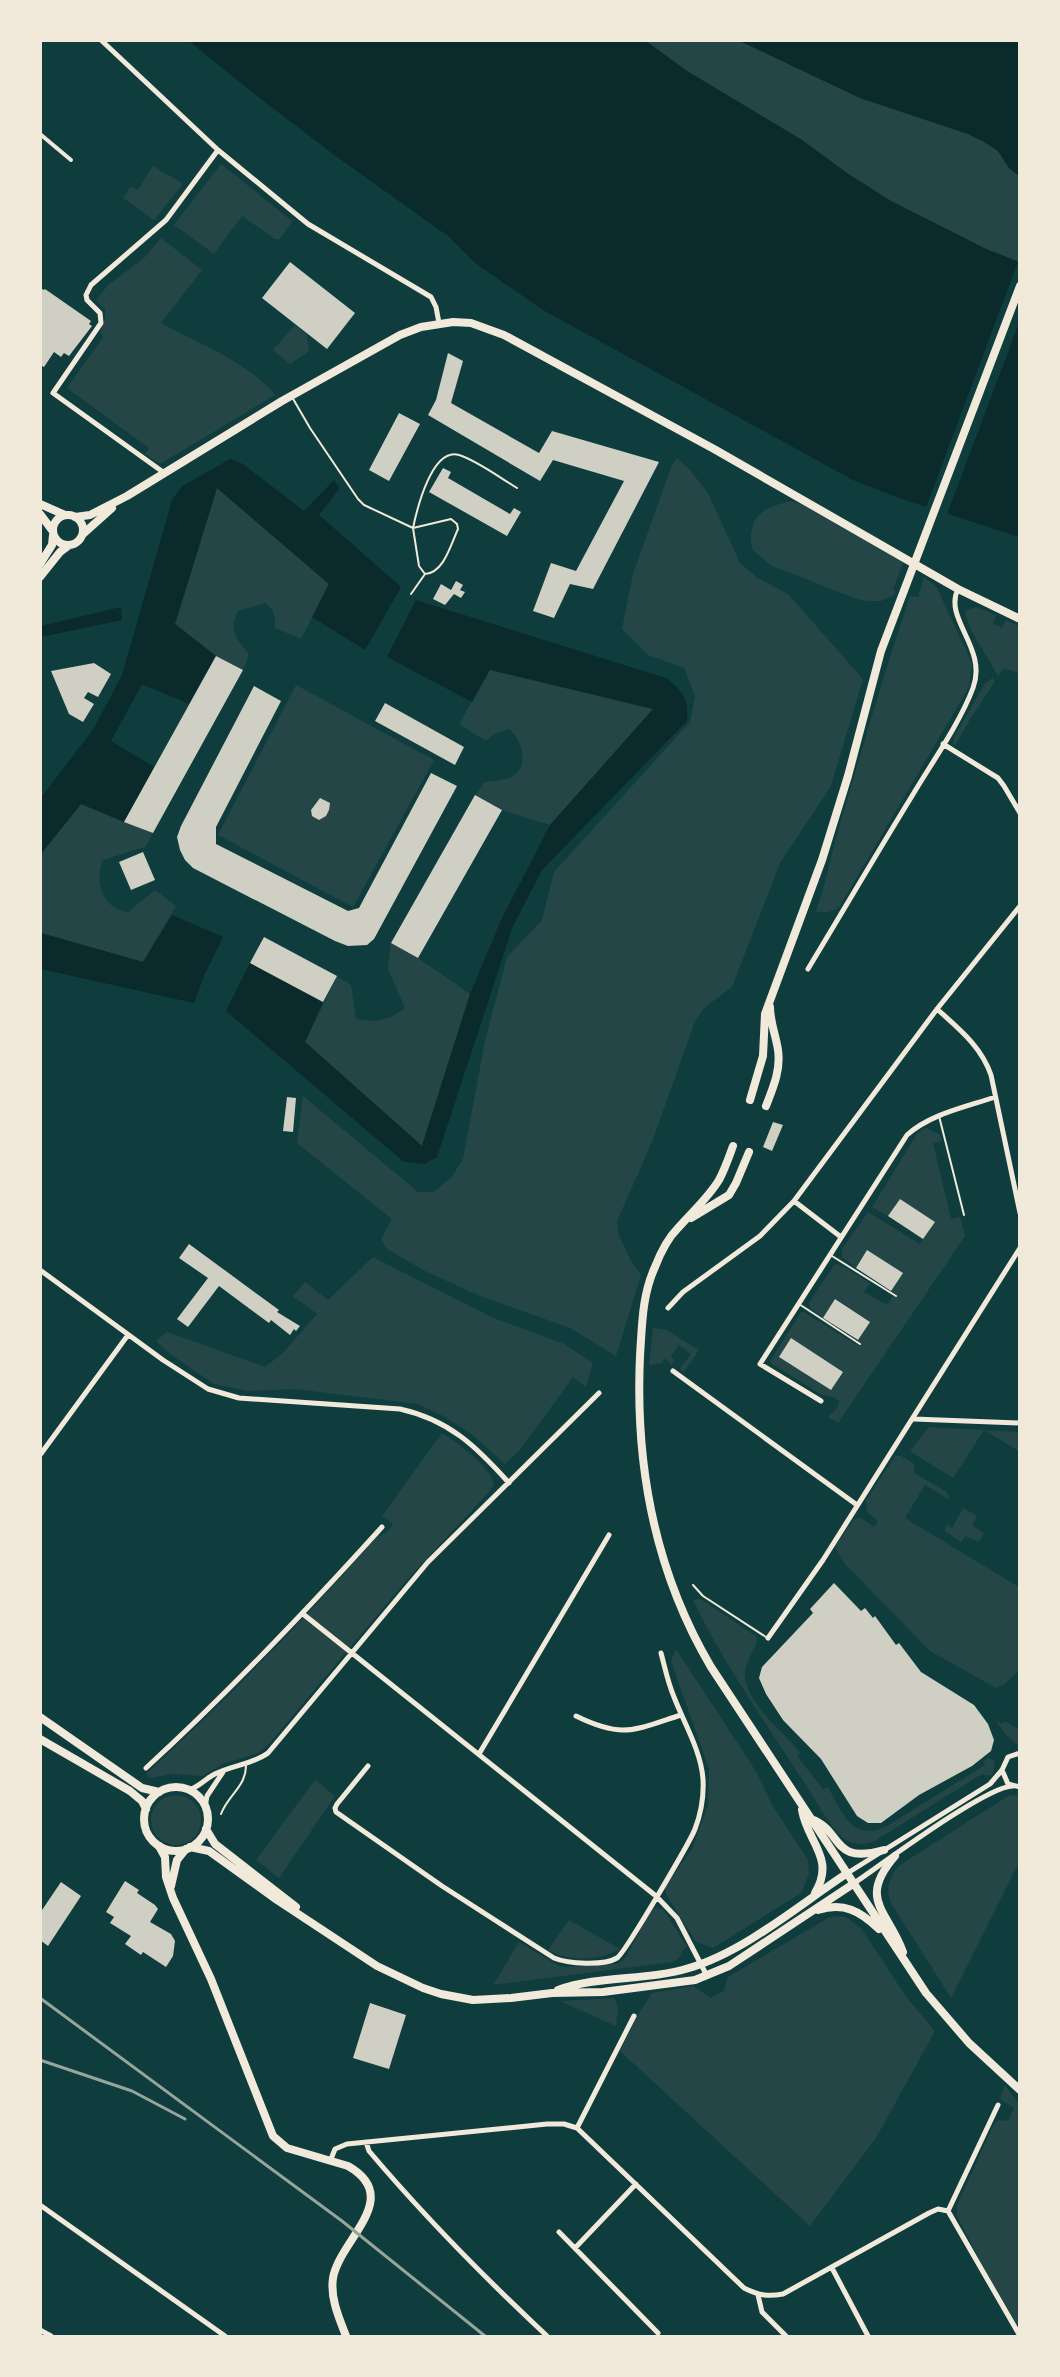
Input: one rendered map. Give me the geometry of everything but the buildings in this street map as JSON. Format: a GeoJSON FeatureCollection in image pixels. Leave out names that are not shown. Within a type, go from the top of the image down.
{"type":"FeatureCollection","features":[{"type":"Feature","properties":{"kind":"main road"},"geometry":{"type":"LineString","coordinates":[[750,1100],[762,1065],[764,1017],[822,860],[848,776],[881,651],[1020,286]]}},
{"type":"Feature","properties":{"kind":"main road"},"geometry":{"type":"LineString","coordinates":[[40,504],[75,518],[90,515],[127,496],[291,396],[399,335],[439,323],[471,323],[504,335],[723,454],[958,590],[1020,619]]}},
{"type":"Feature","properties":{"kind":"main road"},"geometry":{"type":"LineString","coordinates":[[40,577],[60,552],[76,543],[90,526],[127,496]]}},
{"type":"Feature","properties":{"kind":"main road"},"geometry":{"type":"LineString","coordinates":[[40,514],[58,543],[68,546]]}},
{"type":"Feature","properties":{"kind":"main road"},"geometry":{"type":"LineString","coordinates":[[40,564],[52,545],[56,520],[65,515]]}},
{"type":"Feature","properties":{"kind":"main road"},"geometry":{"type":"LineString","coordinates":[[75,518],[82,525],[82,535]]}},
{"type":"Feature","properties":{"kind":"main road"},"geometry":{"type":"LineString","coordinates":[[766,1106],[778,1067],[778,1049],[770,1016],[771,998]]}},
{"type":"Feature","properties":{"kind":"main road"},"geometry":{"type":"LineString","coordinates":[[733,1146],[718,1181],[680,1225],[655,1266],[644,1306],[639,1428],[651,1512],[667,1572],[694,1638],[908,1967],[953,2027],[1020,2090]]}},
{"type":"Feature","properties":{"kind":"main road"},"geometry":{"type":"LineString","coordinates":[[680,1225],[729,1195],[749,1152]]}},
{"type":"Feature","properties":{"kind":"main road"},"geometry":{"type":"LineString","coordinates":[[40,1718],[142,1788],[159,1792]]}},
{"type":"Feature","properties":{"kind":"main road"},"geometry":{"type":"LineString","coordinates":[[40,1739],[130,1791],[142,1801],[146,1809],[146,1830],[165,1857],[166,1877],[177,1908],[211,1979],[273,2136],[287,2148],[331,2159],[357,2171],[368,2185],[371,2195],[369,2212],[342,2254],[332,2281],[333,2300],[346,2337]]}},
{"type":"Feature","properties":{"kind":"main road"},"geometry":{"type":"LineString","coordinates":[[146,1809],[153,1796],[159,1792],[178,1788],[188,1790],[201,1800],[205,1807],[206,1829],[202,1837],[177,1860],[171,1887]]}},
{"type":"Feature","properties":{"kind":"main road"},"geometry":{"type":"LineString","coordinates":[[802,1806],[804,1820],[823,1863],[822,1880],[813,1896]]}},
{"type":"Feature","properties":{"kind":"main road"},"geometry":{"type":"LineString","coordinates":[[809,1818],[822,1824],[838,1845],[847,1850],[863,1853],[884,1850]]}},
{"type":"Feature","properties":{"kind":"main road"},"geometry":{"type":"LineString","coordinates":[[206,1829],[215,1844],[279,1892],[306,1918]]}},
{"type":"Feature","properties":{"kind":"main road"},"geometry":{"type":"LineString","coordinates":[[159,1846],[177,1851],[188,1848],[209,1851],[377,1966],[399,1978],[441,1994],[459,1998],[491,2000],[552,1993],[646,1988],[682,1983],[707,1976],[729,1966],[853,1884]]}},
{"type":"Feature","properties":{"kind":"main road"},"geometry":{"type":"LineString","coordinates":[[895,1856],[881,1874],[876,1895],[879,1908],[900,1945],[908,1967]]}},
{"type":"Feature","properties":{"kind":"main road"},"geometry":{"type":"LineString","coordinates":[[552,1993],[580,1984],[676,1972],[701,1965],[724,1955],[769,1927],[846,1874]]}},
{"type":"Feature","properties":{"kind":"main road"},"geometry":{"type":"LineString","coordinates":[[807,1915],[831,1906],[846,1907],[869,1920],[890,1939]]}},
{"type":"Feature","properties":{"kind":"street"},"geometry":{"type":"LineString","coordinates":[[101,40],[218,150],[308,224],[431,297],[439,323]]}},
{"type":"Feature","properties":{"kind":"street"},"geometry":{"type":"LineString","coordinates":[[40,134],[71,160]]}},
{"type":"Feature","properties":{"kind":"street"},"geometry":{"type":"LineString","coordinates":[[164,472],[53,393],[101,323],[100,312],[87,300],[87,291],[96,279],[166,220],[218,150]]}},
{"type":"Feature","properties":{"kind":"street"},"geometry":{"type":"LineString","coordinates":[[808,969],[943,744],[972,690],[978,673],[975,657],[954,604],[958,590]]}},
{"type":"Feature","properties":{"kind":"street"},"geometry":{"type":"LineString","coordinates":[[943,744],[998,778],[1020,813]]}},
{"type":"Feature","properties":{"kind":"street"},"geometry":{"type":"LineString","coordinates":[[668,1308],[683,1292],[760,1236],[794,1201],[937,1009],[1020,906]]}},
{"type":"Feature","properties":{"kind":"street"},"geometry":{"type":"LineString","coordinates":[[937,1009],[974,1044],[986,1061],[1020,1213]]}},
{"type":"Feature","properties":{"kind":"street"},"geometry":{"type":"LineString","coordinates":[[821,1401],[760,1364],[907,1136],[917,1126],[939,1116],[995,1097]]}},
{"type":"Feature","properties":{"kind":"street"},"geometry":{"type":"LineString","coordinates":[[794,1201],[841,1237]]}},
{"type":"Feature","properties":{"kind":"street"},"geometry":{"type":"LineString","coordinates":[[768,1638],[823,1560],[1020,1248]]}},
{"type":"Feature","properties":{"kind":"street"},"geometry":{"type":"LineString","coordinates":[[40,1270],[199,1385],[239,1398],[400,1409],[434,1419],[458,1433],[509,1483]]}},
{"type":"Feature","properties":{"kind":"street"},"geometry":{"type":"LineString","coordinates":[[40,1455],[128,1335]]}},
{"type":"Feature","properties":{"kind":"street"},"geometry":{"type":"LineString","coordinates":[[673,1371],[857,1504]]}},
{"type":"Feature","properties":{"kind":"street"},"geometry":{"type":"LineString","coordinates":[[188,1790],[224,1770],[261,1758],[273,1748],[428,1562],[599,1393]]}},
{"type":"Feature","properties":{"kind":"street"},"geometry":{"type":"LineString","coordinates":[[914,1419],[1020,1423]]}},
{"type":"Feature","properties":{"kind":"street"},"geometry":{"type":"LineString","coordinates":[[146,1768],[208,1712],[303,1614],[382,1527]]}},
{"type":"Feature","properties":{"kind":"street"},"geometry":{"type":"LineString","coordinates":[[479,1754],[609,1535]]}},
{"type":"Feature","properties":{"kind":"street"},"geometry":{"type":"LineString","coordinates":[[303,1614],[656,1896],[676,1918],[707,1976]]}},
{"type":"Feature","properties":{"kind":"street"},"geometry":{"type":"LineString","coordinates":[[368,1766],[337,1804],[336,1812],[442,1886],[563,1962],[594,1962],[617,1958],[630,1941],[695,1830],[700,1812],[703,1779],[701,1764],[681,1715],[661,1653]]}},
{"type":"Feature","properties":{"kind":"street"},"geometry":{"type":"LineString","coordinates":[[576,1716],[602,1728],[625,1731],[681,1715]]}},
{"type":"Feature","properties":{"kind":"street"},"geometry":{"type":"LineString","coordinates":[[846,1874],[990,1784],[1002,1770],[1008,1757],[1020,1753]]}},
{"type":"Feature","properties":{"kind":"street"},"geometry":{"type":"LineString","coordinates":[[205,1807],[207,1796],[224,1770]]}},
{"type":"Feature","properties":{"kind":"street"},"geometry":{"type":"LineString","coordinates":[[1002,1770],[1005,1780],[1016,1787]]}},
{"type":"Feature","properties":{"kind":"street"},"geometry":{"type":"LineString","coordinates":[[853,1884],[995,1790],[1016,1787]]}},
{"type":"Feature","properties":{"kind":"street"},"geometry":{"type":"LineString","coordinates":[[577,2128],[634,2016]]}},
{"type":"Feature","properties":{"kind":"street"},"geometry":{"type":"LineString","coordinates":[[948,2211],[998,2105]]}},
{"type":"Feature","properties":{"kind":"street"},"geometry":{"type":"LineString","coordinates":[[331,2159],[333,2152],[340,2146],[366,2142],[547,2124],[564,2124],[577,2128],[744,2288],[758,2295],[768,2296],[783,2294],[929,2213],[938,2209],[948,2211],[1020,2336]]}},
{"type":"Feature","properties":{"kind":"street"},"geometry":{"type":"LineString","coordinates":[[366,2142],[369,2151],[424,2212],[477,2269],[547,2337]]}},
{"type":"Feature","properties":{"kind":"street"},"geometry":{"type":"LineString","coordinates":[[575,2248],[636,2184]]}},
{"type":"Feature","properties":{"kind":"street"},"geometry":{"type":"LineString","coordinates":[[40,2205],[225,2337]]}},
{"type":"Feature","properties":{"kind":"street"},"geometry":{"type":"LineString","coordinates":[[559,2232],[658,2332]]}},
{"type":"Feature","properties":{"kind":"street"},"geometry":{"type":"LineString","coordinates":[[832,2268],[868,2337]]}},
{"type":"Feature","properties":{"kind":"street"},"geometry":{"type":"LineString","coordinates":[[758,2295],[762,2312],[786,2337]]}},
{"type":"Feature","properties":{"kind":"street"},"geometry":{"type":"LineString","coordinates":[[40,2330],[51,2337]]}},
{"type":"Feature","properties":{"kind":"lane"},"geometry":{"type":"LineString","coordinates":[[291,396],[310,428],[364,505],[413,528],[445,519],[451,519],[457,524],[458,529],[440,567],[435,573],[425,574],[411,594]]}},
{"type":"Feature","properties":{"kind":"lane"},"geometry":{"type":"LineString","coordinates":[[425,574],[417,559],[413,528],[423,492],[440,459],[446,456],[461,456],[517,488]]}},
{"type":"Feature","properties":{"kind":"lane"},"geometry":{"type":"LineString","coordinates":[[939,1116],[964,1215]]}},
{"type":"Feature","properties":{"kind":"lane"},"geometry":{"type":"LineString","coordinates":[[830,1255],[896,1296]]}},
{"type":"Feature","properties":{"kind":"lane"},"geometry":{"type":"LineString","coordinates":[[799,1304],[860,1344]]}},
{"type":"Feature","properties":{"kind":"lane"},"geometry":{"type":"LineString","coordinates":[[693,1585],[703,1596],[768,1638]]}},
{"type":"Feature","properties":{"kind":"lane"},"geometry":{"type":"LineString","coordinates":[[221,1814],[226,1802],[244,1781],[246,1764]]}},
{"type":"Feature","properties":{"kind":"shaded area"},"geometry":{"type":"Polygon","coordinates":[[[189,41],[646,41],[687,71],[802,140],[891,201],[986,249],[1019,262],[1019,537],[896,497],[853,480],[543,310],[475,263],[448,236],[333,154],[189,41]]]}},
{"type":"Feature","properties":{"kind":"shaded area"},"geometry":{"type":"Polygon","coordinates":[[[646,41],[740,41],[860,98],[968,134],[986,143],[998,151],[1009,168],[1019,176],[1019,262],[986,249],[891,201],[846,173],[802,140],[687,71],[646,41]]]}},
{"type":"Feature","properties":{"kind":"shaded area"},"geometry":{"type":"Polygon","coordinates":[[[740,41],[1019,41],[1019,176],[1009,168],[998,151],[968,134],[860,98],[740,41]]]}},
{"type":"Feature","properties":{"kind":"shaded area"},"geometry":{"type":"Polygon","coordinates":[[[221,164],[292,221],[280,239],[275,239],[242,216],[214,254],[174,225],[221,164]]]}},
{"type":"Feature","properties":{"kind":"shaded area"},"geometry":{"type":"Polygon","coordinates":[[[153,166],[183,184],[154,220],[123,198],[130,187],[138,190],[153,166]]]}},
{"type":"Feature","properties":{"kind":"shaded area"},"geometry":{"type":"Polygon","coordinates":[[[161,238],[202,270],[161,323],[237,363],[251,372],[275,395],[160,464],[145,454],[149,448],[67,388],[103,337],[100,333],[105,320],[105,309],[96,301],[107,286],[145,257],[161,238]]]}},
{"type":"Feature","properties":{"kind":"shaded area"},"geometry":{"type":"Polygon","coordinates":[[[295,325],[307,334],[309,351],[290,364],[273,350],[295,325]]]}},
{"type":"Feature","properties":{"kind":"shaded area"},"geometry":{"type":"Polygon","coordinates":[[[677,458],[708,493],[740,563],[756,577],[788,594],[863,679],[831,786],[780,863],[732,987],[705,1007],[695,1021],[652,1142],[617,1221],[619,1236],[631,1261],[641,1275],[616,1356],[570,1328],[480,1296],[425,1271],[387,1249],[381,1239],[392,1219],[297,1143],[303,1096],[418,1192],[433,1192],[451,1178],[463,1159],[485,1041],[507,957],[542,920],[554,872],[690,722],[695,696],[684,668],[648,655],[622,629],[633,574],[672,465],[677,458]]]}},
{"type":"Feature","properties":{"kind":"shaded area"},"geometry":{"type":"Polygon","coordinates":[[[230,459],[243,464],[304,511],[334,480],[340,488],[319,515],[401,587],[365,650],[312,617],[329,584],[217,488],[175,624],[216,656],[189,704],[142,684],[111,741],[154,767],[124,822],[81,804],[41,854],[41,798],[94,728],[122,675],[172,500],[181,487],[230,459]]]}},
{"type":"Feature","properties":{"kind":"shaded area"},"geometry":{"type":"Polygon","coordinates":[[[217,488],[329,584],[301,639],[275,628],[274,614],[265,603],[238,611],[234,624],[235,634],[249,654],[243,670],[216,656],[175,624],[217,488]]]}},
{"type":"Feature","properties":{"kind":"shaded area"},"geometry":{"type":"Polygon","coordinates":[[[790,501],[801,504],[903,562],[893,590],[896,591],[894,595],[881,601],[854,598],[770,565],[753,550],[751,534],[756,519],[773,506],[790,501]]]}},
{"type":"Feature","properties":{"kind":"shaded area"},"geometry":{"type":"Polygon","coordinates":[[[924,577],[936,586],[972,664],[969,687],[840,906],[828,912],[816,911],[900,625],[910,596],[918,597],[924,577]]]}},
{"type":"Feature","properties":{"kind":"shaded area"},"geometry":{"type":"Polygon","coordinates":[[[416,600],[666,678],[684,696],[687,707],[687,721],[542,870],[513,926],[437,1157],[425,1164],[404,1162],[226,1011],[250,963],[323,1002],[305,1042],[422,1146],[470,994],[502,918],[550,825],[653,709],[490,670],[472,702],[387,657],[416,600]]]}},
{"type":"Feature","properties":{"kind":"shaded area"},"geometry":{"type":"Polygon","coordinates":[[[121,607],[122,620],[41,637],[41,626],[121,607]]]}},
{"type":"Feature","properties":{"kind":"shaded area"},"geometry":{"type":"Polygon","coordinates":[[[976,607],[996,615],[993,624],[1002,628],[1006,620],[1019,626],[1019,673],[1004,668],[998,676],[970,628],[965,614],[967,610],[976,607]]]}},
{"type":"Feature","properties":{"kind":"shaded area"},"geometry":{"type":"Polygon","coordinates":[[[490,669],[654,709],[550,825],[502,810],[475,795],[485,782],[506,779],[516,774],[522,762],[521,747],[509,729],[494,734],[486,741],[459,724],[490,669]]]}},
{"type":"Feature","properties":{"kind":"shaded area"},"geometry":{"type":"Polygon","coordinates":[[[992,678],[995,681],[955,746],[953,742],[955,735],[984,685],[992,678]]]}},
{"type":"Feature","properties":{"kind":"shaded area"},"geometry":{"type":"Polygon","coordinates":[[[296,685],[434,760],[353,907],[218,835],[296,685]]]}},
{"type":"Feature","properties":{"kind":"shaded area"},"geometry":{"type":"Polygon","coordinates":[[[81,804],[153,833],[145,847],[103,860],[99,877],[106,900],[119,910],[128,912],[155,890],[176,906],[143,962],[41,933],[40,854],[81,804]]]}},
{"type":"Feature","properties":{"kind":"shaded area"},"geometry":{"type":"Polygon","coordinates":[[[172,915],[223,937],[194,1003],[41,969],[41,933],[143,962],[172,915]]]}},
{"type":"Feature","properties":{"kind":"shaded area"},"geometry":{"type":"Polygon","coordinates":[[[391,943],[418,958],[470,994],[422,1146],[305,1042],[337,976],[351,985],[356,1019],[382,1020],[405,1008],[388,969],[391,943]]]}},
{"type":"Feature","properties":{"kind":"shaded area"},"geometry":{"type":"Polygon","coordinates":[[[927,1128],[940,1135],[942,1141],[933,1143],[951,1219],[960,1217],[965,1236],[838,1423],[828,1417],[837,1406],[839,1401],[836,1398],[822,1395],[770,1361],[801,1312],[855,1344],[870,1322],[836,1299],[823,1318],[810,1308],[809,1303],[835,1264],[845,1267],[870,1283],[864,1292],[887,1305],[895,1293],[891,1291],[902,1273],[867,1250],[856,1268],[842,1257],[842,1249],[868,1212],[920,1244],[934,1222],[900,1199],[888,1216],[872,1207],[917,1134],[927,1128]]]}},
{"type":"Feature","properties":{"kind":"shaded area"},"geometry":{"type":"Polygon","coordinates":[[[373,1257],[491,1317],[564,1344],[593,1363],[586,1387],[573,1377],[520,1450],[505,1464],[470,1433],[418,1404],[295,1389],[249,1391],[214,1384],[170,1354],[156,1341],[167,1332],[265,1367],[283,1353],[317,1314],[293,1296],[305,1282],[328,1300],[373,1257]]]}},
{"type":"Feature","properties":{"kind":"shaded area"},"geometry":{"type":"Polygon","coordinates":[[[653,1328],[667,1330],[699,1350],[683,1373],[680,1368],[691,1354],[679,1345],[671,1356],[674,1361],[671,1365],[663,1359],[663,1363],[649,1365],[653,1328]]]}},
{"type":"Feature","properties":{"kind":"shaded area"},"geometry":{"type":"Polygon","coordinates":[[[929,1427],[984,1430],[953,1478],[910,1451],[929,1427]]]}},
{"type":"Feature","properties":{"kind":"shaded area"},"geometry":{"type":"Polygon","coordinates":[[[984,1430],[1019,1432],[1019,1451],[984,1430]]]}},
{"type":"Feature","properties":{"kind":"shaded area"},"geometry":{"type":"Polygon","coordinates":[[[442,1433],[465,1449],[487,1471],[494,1485],[489,1492],[405,1582],[269,1744],[258,1753],[223,1764],[202,1776],[173,1774],[150,1778],[146,1774],[264,1659],[376,1538],[387,1532],[393,1524],[382,1516],[442,1433]]]}},
{"type":"Feature","properties":{"kind":"shaded area"},"geometry":{"type":"Polygon","coordinates":[[[895,1456],[901,1456],[914,1464],[914,1473],[947,1492],[950,1500],[925,1485],[905,1518],[1019,1587],[1019,1670],[1004,1685],[996,1688],[930,1651],[845,1564],[835,1547],[854,1519],[861,1518],[874,1527],[878,1521],[867,1512],[866,1500],[895,1456]]]}},
{"type":"Feature","properties":{"kind":"shaded area"},"geometry":{"type":"Polygon","coordinates":[[[963,1508],[977,1516],[972,1525],[984,1533],[979,1542],[965,1536],[961,1542],[945,1531],[946,1524],[952,1528],[963,1508]]]}},
{"type":"Feature","properties":{"kind":"shaded area"},"geometry":{"type":"Polygon","coordinates":[[[701,1599],[757,1637],[745,1672],[746,1683],[751,1694],[766,1716],[801,1753],[797,1756],[823,1789],[828,1787],[844,1815],[857,1828],[865,1831],[887,1826],[985,1765],[983,1762],[988,1758],[995,1761],[993,1774],[990,1776],[982,1774],[875,1841],[857,1844],[848,1841],[836,1831],[825,1816],[730,1668],[693,1600],[701,1599]]]}},
{"type":"Feature","properties":{"kind":"shaded area"},"geometry":{"type":"Polygon","coordinates":[[[676,1649],[757,1773],[772,1805],[808,1860],[809,1874],[801,1893],[713,1948],[696,1942],[666,1894],[665,1887],[692,1849],[708,1805],[709,1769],[671,1661],[676,1649]]]}},
{"type":"Feature","properties":{"kind":"shaded area"},"geometry":{"type":"Polygon","coordinates":[[[995,1720],[1002,1724],[1005,1721],[1019,1730],[1019,1744],[1006,1735],[995,1720]]]}},
{"type":"Feature","properties":{"kind":"shaded area"},"geometry":{"type":"Polygon","coordinates":[[[315,1780],[335,1796],[279,1878],[256,1860],[315,1780]]]}},
{"type":"Feature","properties":{"kind":"shaded area"},"geometry":{"type":"Polygon","coordinates":[[[176,1795],[190,1799],[197,1806],[201,1820],[197,1834],[190,1841],[176,1845],[162,1841],[155,1834],[151,1820],[155,1806],[162,1799],[176,1795]]]}},
{"type":"Feature","properties":{"kind":"shaded area"},"geometry":{"type":"Polygon","coordinates":[[[1019,1795],[1019,1862],[951,1998],[891,1903],[888,1893],[889,1883],[893,1873],[900,1865],[1008,1796],[1019,1795]]]}},
{"type":"Feature","properties":{"kind":"shaded area"},"geometry":{"type":"Polygon","coordinates":[[[655,1908],[664,1910],[687,1947],[678,1959],[672,1962],[493,1985],[519,1942],[557,1965],[565,1967],[617,1964],[626,1957],[648,1915],[655,1908]]]}},
{"type":"Feature","properties":{"kind":"shaded area"},"geometry":{"type":"Polygon","coordinates":[[[846,1917],[861,1928],[907,1998],[935,2031],[876,2138],[810,2226],[620,2051],[652,1993],[693,1986],[711,1998],[724,1991],[728,1977],[828,1918],[846,1917]]]}},
{"type":"Feature","properties":{"kind":"shaded area"},"geometry":{"type":"Polygon","coordinates":[[[569,1920],[620,1949],[594,1958],[565,1957],[548,1950],[569,1920]]]}},
{"type":"Feature","properties":{"kind":"shaded area"},"geometry":{"type":"Polygon","coordinates":[[[614,1998],[618,2007],[616,2026],[560,2001],[614,1998]]]}},
{"type":"Feature","properties":{"kind":"shaded area"},"geometry":{"type":"Polygon","coordinates":[[[1005,2085],[1019,2104],[1019,2331],[957,2216],[957,2205],[994,2124],[999,2120],[1008,2121],[1014,2108],[1000,2099],[1005,2085]]]}},
{"type":"Feature","properties":{"kind":"pier"},"geometry":{"type":"Polygon","coordinates":[[[1019,259],[1019,323],[946,517],[925,510],[1019,259]]]}},
{"type":"Feature","properties":{"kind":"railway"},"geometry":{"type":"LineString","coordinates":[[40,1998],[342,2221],[485,2336]]}},
{"type":"Feature","properties":{"kind":"railway"},"geometry":{"type":"LineString","coordinates":[[40,2060],[132,2091],[185,2119]]}}]}
